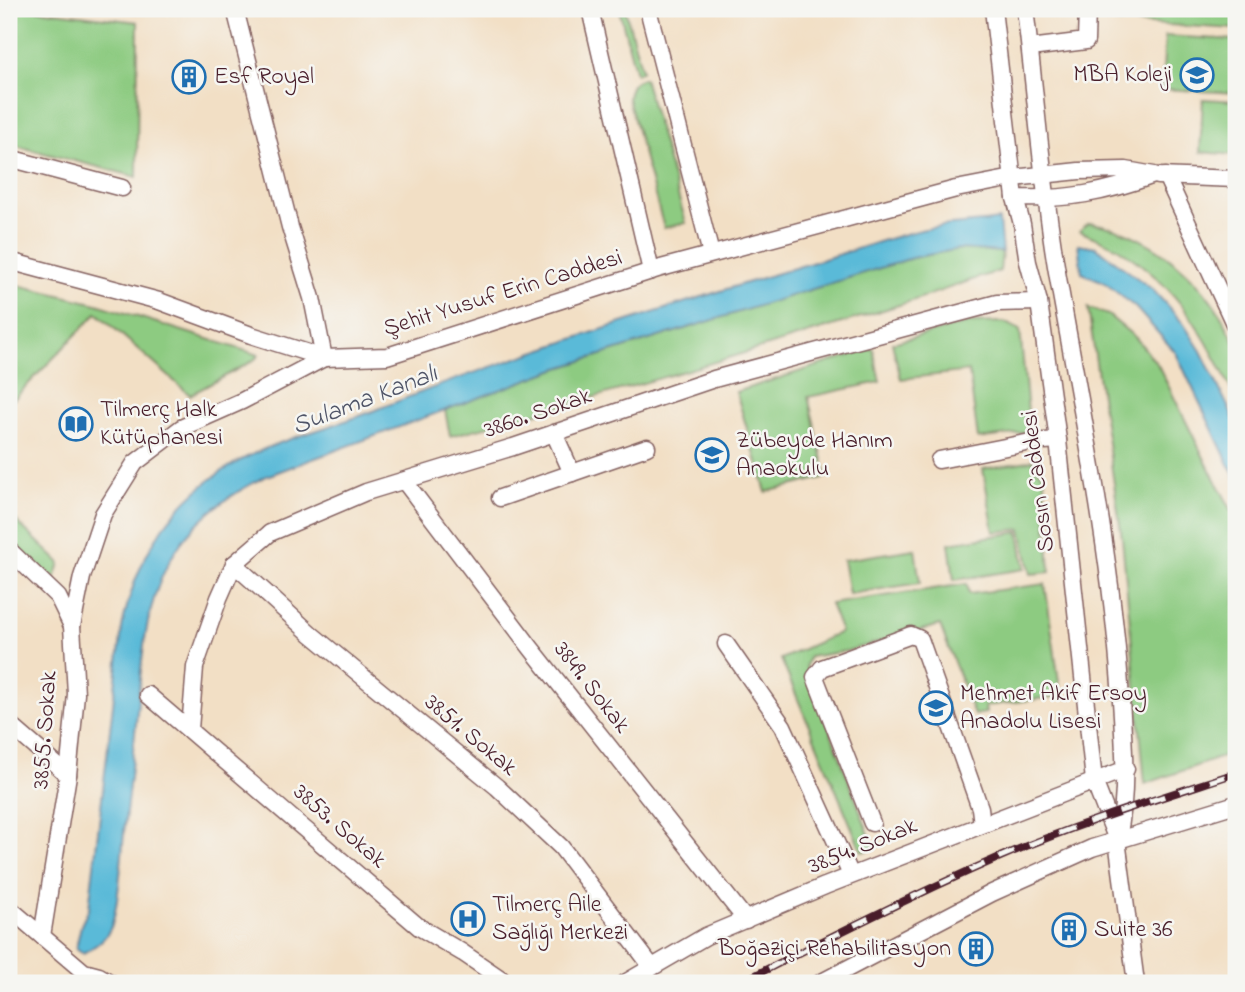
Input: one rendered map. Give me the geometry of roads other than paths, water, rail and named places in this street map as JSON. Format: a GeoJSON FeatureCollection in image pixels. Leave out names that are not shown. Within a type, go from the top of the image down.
{"type":"FeatureCollection","features":[{"type":"Feature","properties":{"kind":"street"},"geometry":{"type":"LineString","coordinates":[[72,626],[82,577],[103,514],[135,463],[181,428],[242,401],[324,358],[312,298],[290,227],[235,9]]}},
{"type":"Feature","properties":{"kind":"street"},"geometry":{"type":"LineString","coordinates":[[590,9],[651,271]]}},
{"type":"Feature","properties":{"kind":"street"},"geometry":{"type":"LineString","coordinates":[[648,9],[711,254]]}},
{"type":"Feature","properties":{"kind":"street","name":"Sosın Caddesi"},"geometry":{"type":"LineString","coordinates":[[993,9],[1015,198],[1039,302],[1058,439],[1094,781],[1117,840]]}},
{"type":"Feature","properties":{"kind":"street"},"geometry":{"type":"LineString","coordinates":[[1025,9],[1050,227],[1105,539],[1126,769],[1124,810],[1117,840],[1136,983]]}},
{"type":"Feature","properties":{"kind":"street"},"geometry":{"type":"LineString","coordinates":[[1030,48],[1086,41],[1087,9]]}},
{"type":"Feature","properties":{"kind":"street"},"geometry":{"type":"LineString","coordinates":[[9,158],[122,188]]}},
{"type":"Feature","properties":{"kind":"street","name":"Şehit Yusuf Erin Caddesi"},"geometry":{"type":"LineString","coordinates":[[9,261],[159,301],[324,358],[387,356],[651,271],[956,189],[1013,178],[1079,171],[1126,170],[1160,176],[1236,179]]}},
{"type":"Feature","properties":{"kind":"street"},"geometry":{"type":"LineString","coordinates":[[1015,198],[1075,197],[1160,176],[1236,328]]}},
{"type":"Feature","properties":{"kind":"street","name":"3860. Sokak"},"geometry":{"type":"LineString","coordinates":[[190,729],[195,667],[219,598],[234,564],[270,533],[366,492],[405,482],[727,375],[997,303],[1039,302]]}},
{"type":"Feature","properties":{"kind":"street"},"geometry":{"type":"LineString","coordinates":[[554,433],[572,473]]}},
{"type":"Feature","properties":{"kind":"street"},"geometry":{"type":"LineString","coordinates":[[939,460],[1058,439]]}},
{"type":"Feature","properties":{"kind":"street"},"geometry":{"type":"LineString","coordinates":[[500,498],[647,447]]}},
{"type":"Feature","properties":{"kind":"street","name":"3849. Sokak"},"geometry":{"type":"LineString","coordinates":[[405,482],[531,649],[746,920]]}},
{"type":"Feature","properties":{"kind":"street","name":"3855. Sokak"},"geometry":{"type":"LineString","coordinates":[[9,550],[58,597],[72,626],[76,694],[68,775],[42,936]]}},
{"type":"Feature","properties":{"kind":"street","name":"3851. Sokak"},"geometry":{"type":"LineString","coordinates":[[234,564],[311,634],[497,787],[561,847],[652,967]]}},
{"type":"Feature","properties":{"kind":"street"},"geometry":{"type":"LineString","coordinates":[[872,823],[815,677],[822,668],[911,635],[920,639],[980,808],[982,824]]}},
{"type":"Feature","properties":{"kind":"street"},"geometry":{"type":"LineString","coordinates":[[726,644],[783,726],[851,875]]}},
{"type":"Feature","properties":{"kind":"street","name":"3853. Sokak"},"geometry":{"type":"LineString","coordinates":[[148,695],[419,927],[507,983]]}},
{"type":"Feature","properties":{"kind":"street"},"geometry":{"type":"LineString","coordinates":[[9,724],[68,775]]}},
{"type":"Feature","properties":{"kind":"street","name":"3854. Sokak"},"geometry":{"type":"LineString","coordinates":[[625,983],[706,936],[851,875],[1126,769]]}},
{"type":"Feature","properties":{"kind":"street"},"geometry":{"type":"LineString","coordinates":[[820,983],[992,893],[1092,848],[1236,804]]}},
{"type":"Feature","properties":{"kind":"street"},"geometry":{"type":"LineString","coordinates":[[9,908],[42,936],[79,978],[99,976],[111,983]]}},
{"type":"Feature","properties":{"kind":"water"},"geometry":{"type":"Polygon","coordinates":[[[999,220],[1002,252],[959,249],[912,258],[556,369],[264,477],[219,505],[189,532],[168,564],[158,587],[142,659],[113,922],[108,933],[95,946],[83,953],[76,948],[81,925],[89,908],[122,628],[128,604],[135,581],[155,540],[168,521],[201,487],[239,461],[276,444],[557,344],[903,234],[936,227],[999,220]]]}},
{"type":"Feature","properties":{"kind":"water"},"geometry":{"type":"Polygon","coordinates":[[[1078,244],[1096,247],[1153,290],[1183,323],[1201,351],[1236,423],[1236,479],[1176,353],[1136,308],[1104,282],[1082,273],[1078,244]]]}},
{"type":"Feature","properties":{"kind":"railway"},"geometry":{"type":"LineString","coordinates":[[740,983],[901,902],[1000,857],[1087,823],[1236,773]]}},
{"type":"Feature","properties":{"kind":"place","name":"MBA Koleji"},"geometry":{"type":"Point","coordinates":[1197,75]}},
{"type":"Feature","properties":{"kind":"place","name":"Esf Royal"},"geometry":{"type":"Point","coordinates":[189,77]}},
{"type":"Feature","properties":{"kind":"place","name":"Tilmerç Halk Kütüphanesi"},"geometry":{"type":"Point","coordinates":[76,424]}},
{"type":"Feature","properties":{"kind":"place","name":"Zübeyde Hanım Anaokulu"},"geometry":{"type":"Point","coordinates":[712,455]}},
{"type":"Feature","properties":{"kind":"place","name":"Mehmet Akif Ersoy Anadolu Lisesi"},"geometry":{"type":"Point","coordinates":[936,708]}},
{"type":"Feature","properties":{"kind":"place","name":"Tilmerç Aile Sağlığı Merkezi"},"geometry":{"type":"Point","coordinates":[468,919]}},
{"type":"Feature","properties":{"kind":"place","name":"Suite 36"},"geometry":{"type":"Point","coordinates":[1069,930]}},
{"type":"Feature","properties":{"kind":"place","name":"Boğaziçi Rehabilitasyon"},"geometry":{"type":"Point","coordinates":[976,949]}},
{"type":"Feature","properties":{"kind":"water label","name":"Sulama Kanalı"},"geometry":{"type":"Point","coordinates":[365,401]}}]}
